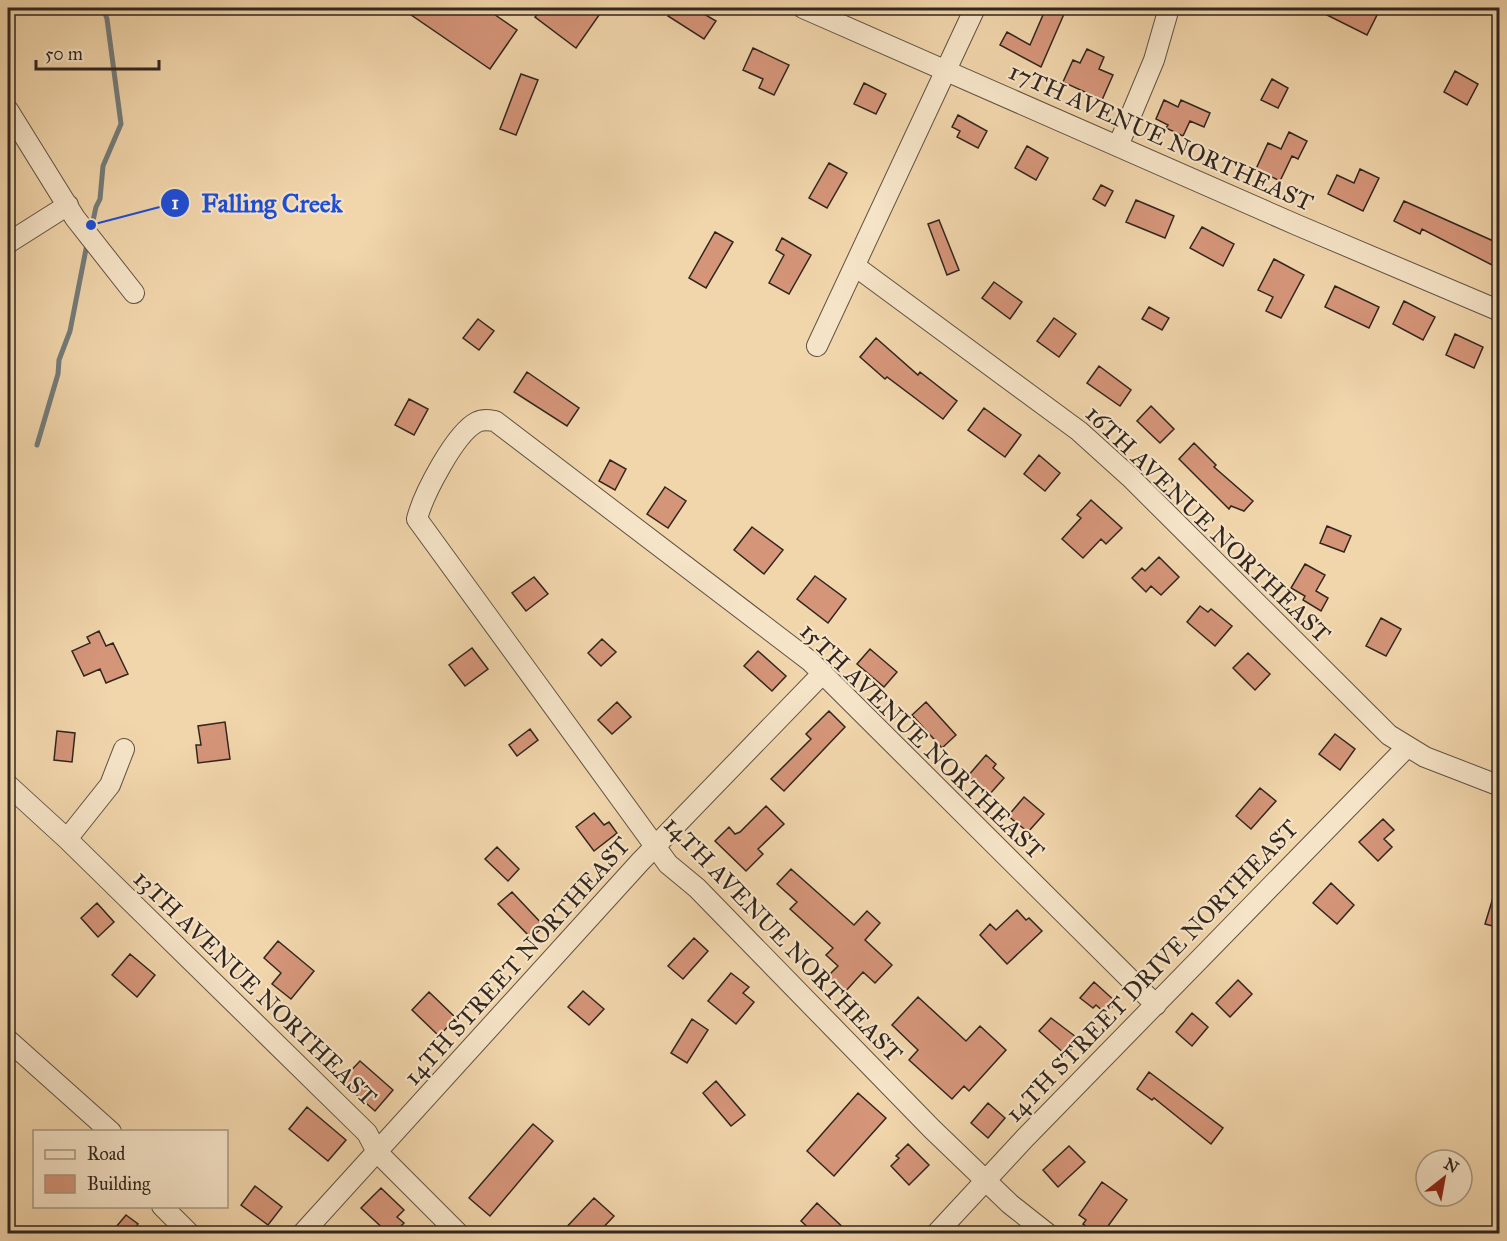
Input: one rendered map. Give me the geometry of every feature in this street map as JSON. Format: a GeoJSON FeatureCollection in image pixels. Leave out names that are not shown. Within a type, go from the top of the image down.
{"type":"FeatureCollection","features":[{"type":"Feature","properties":{"kind":"street","name":"17TH AVENUE NORTHEAST"},"geometry":{"type":"LineString","coordinates":[[804,8],[1500,311]]}},
{"type":"Feature","properties":{"kind":"street"},"geometry":{"type":"LineString","coordinates":[[817,346],[975,8]]}},
{"type":"Feature","properties":{"kind":"street"},"geometry":{"type":"LineString","coordinates":[[1118,146],[1154,60],[1169,8]]}},
{"type":"Feature","properties":{"kind":"street"},"geometry":{"type":"LineString","coordinates":[[8,110],[68,205],[134,293]]}},
{"type":"Feature","properties":{"kind":"street"},"geometry":{"type":"LineString","coordinates":[[8,243],[68,205]]}},
{"type":"Feature","properties":{"kind":"street","name":"16TH AVENUE NORTHEAST"},"geometry":{"type":"LineString","coordinates":[[855,267],[1079,431],[1130,477],[1371,719],[1407,747],[1500,786]]}},
{"type":"Feature","properties":{"kind":"street","name":"14TH AVENUE NORTHEAST"},"geometry":{"type":"LineString","coordinates":[[495,421],[484,420],[469,428],[429,484],[417,519],[654,848],[986,1181],[1048,1233]]}},
{"type":"Feature","properties":{"kind":"street","name":"15TH AVENUE NORTHEAST"},"geometry":{"type":"LineString","coordinates":[[495,421],[823,673],[1156,1005]]}},
{"type":"Feature","properties":{"kind":"street","name":"14TH STREET NORTHEAST"},"geometry":{"type":"LineString","coordinates":[[302,1233],[654,848],[823,673]]}},
{"type":"Feature","properties":{"kind":"street","name":"14TH STREET DRIVE NORTHEAST"},"geometry":{"type":"LineString","coordinates":[[936,1233],[1025,1138],[1407,747]]}},
{"type":"Feature","properties":{"kind":"street"},"geometry":{"type":"LineString","coordinates":[[67,839],[110,785],[124,749]]}},
{"type":"Feature","properties":{"kind":"street","name":"13TH AVENUE NORTHEAST"},"geometry":{"type":"LineString","coordinates":[[8,785],[67,839],[367,1132],[377,1152],[459,1233]]}},
{"type":"Feature","properties":{"kind":"street"},"geometry":{"type":"LineString","coordinates":[[8,1040],[110,1130]]}},
{"type":"Feature","properties":{"kind":"street"},"geometry":{"type":"LineString","coordinates":[[164,1208],[190,1233]]}},
{"type":"Feature","properties":{"kind":"building"},"geometry":{"type":"Polygon","coordinates":[[[401,8],[485,8],[517,30],[490,69],[401,8]]]}},
{"type":"Feature","properties":{"kind":"building"},"geometry":{"type":"Polygon","coordinates":[[[542,8],[604,8],[576,48],[535,17],[542,8]]]}},
{"type":"Feature","properties":{"kind":"building"},"geometry":{"type":"Polygon","coordinates":[[[674,8],[694,8],[716,21],[704,39],[668,16],[674,8]]]}},
{"type":"Feature","properties":{"kind":"building"},"geometry":{"type":"Polygon","coordinates":[[[1046,8],[1064,14],[1041,67],[1000,45],[1007,32],[1030,45],[1046,8]]]}},
{"type":"Feature","properties":{"kind":"building"},"geometry":{"type":"Polygon","coordinates":[[[1313,8],[1368,8],[1378,13],[1367,35],[1313,8]]]}},
{"type":"Feature","properties":{"kind":"building"},"geometry":{"type":"Polygon","coordinates":[[[753,48],[789,65],[774,95],[759,88],[763,79],[743,70],[753,48]]]}},
{"type":"Feature","properties":{"kind":"building"},"geometry":{"type":"Polygon","coordinates":[[[1087,49],[1104,57],[1099,69],[1113,75],[1102,100],[1063,82],[1073,60],[1080,63],[1087,49]]]}},
{"type":"Feature","properties":{"kind":"building"},"geometry":{"type":"Polygon","coordinates":[[[1455,71],[1478,84],[1467,105],[1444,92],[1455,71]]]}},
{"type":"Feature","properties":{"kind":"building"},"geometry":{"type":"Polygon","coordinates":[[[521,74],[538,80],[516,135],[500,129],[521,74]]]}},
{"type":"Feature","properties":{"kind":"building"},"geometry":{"type":"Polygon","coordinates":[[[1272,79],[1288,88],[1278,108],[1261,100],[1272,79]]]}},
{"type":"Feature","properties":{"kind":"building"},"geometry":{"type":"Polygon","coordinates":[[[864,83],[886,94],[876,114],[854,104],[864,83]]]}},
{"type":"Feature","properties":{"kind":"building"},"geometry":{"type":"Polygon","coordinates":[[[1164,100],[1178,107],[1181,100],[1210,113],[1204,127],[1190,121],[1183,136],[1166,128],[1168,125],[1156,119],[1164,100]]]}},
{"type":"Feature","properties":{"kind":"building"},"geometry":{"type":"Polygon","coordinates":[[[958,115],[987,131],[978,148],[957,137],[960,131],[952,127],[958,115]]]}},
{"type":"Feature","properties":{"kind":"building"},"geometry":{"type":"Polygon","coordinates":[[[1289,132],[1307,141],[1298,159],[1292,156],[1280,181],[1256,169],[1268,143],[1281,149],[1289,132]]]}},
{"type":"Feature","properties":{"kind":"building"},"geometry":{"type":"Polygon","coordinates":[[[1027,146],[1048,158],[1036,180],[1015,168],[1027,146]]]}},
{"type":"Feature","properties":{"kind":"building"},"geometry":{"type":"Polygon","coordinates":[[[829,163],[847,173],[827,208],[809,198],[829,163]]]}},
{"type":"Feature","properties":{"kind":"building"},"geometry":{"type":"Polygon","coordinates":[[[1360,169],[1379,178],[1363,211],[1328,194],[1337,175],[1354,183],[1360,169]]]}},
{"type":"Feature","properties":{"kind":"building"},"geometry":{"type":"Polygon","coordinates":[[[1101,185],[1113,191],[1105,206],[1093,199],[1101,185]]]}},
{"type":"Feature","properties":{"kind":"building"},"geometry":{"type":"Polygon","coordinates":[[[1136,200],[1174,216],[1165,238],[1126,222],[1136,200]]]}},
{"type":"Feature","properties":{"kind":"building"},"geometry":{"type":"Polygon","coordinates":[[[1404,201],[1500,244],[1492,265],[1422,229],[1420,234],[1394,221],[1404,201]]]}},
{"type":"Feature","properties":{"kind":"building"},"geometry":{"type":"Polygon","coordinates":[[[939,220],[959,270],[947,275],[928,224],[939,220]]]}},
{"type":"Feature","properties":{"kind":"building"},"geometry":{"type":"Polygon","coordinates":[[[1202,227],[1234,244],[1223,266],[1190,248],[1202,227]]]}},
{"type":"Feature","properties":{"kind":"building"},"geometry":{"type":"Polygon","coordinates":[[[715,232],[733,242],[706,288],[689,278],[715,232]]]}},
{"type":"Feature","properties":{"kind":"building"},"geometry":{"type":"Polygon","coordinates":[[[782,238],[811,255],[789,294],[769,283],[784,255],[776,250],[782,238]]]}},
{"type":"Feature","properties":{"kind":"building"},"geometry":{"type":"Polygon","coordinates":[[[1274,259],[1304,275],[1281,318],[1266,311],[1273,297],[1258,290],[1274,259]]]}},
{"type":"Feature","properties":{"kind":"building"},"geometry":{"type":"Polygon","coordinates":[[[994,282],[1022,302],[1010,319],[982,298],[994,282]]]}},
{"type":"Feature","properties":{"kind":"building"},"geometry":{"type":"Polygon","coordinates":[[[1335,286],[1379,307],[1369,328],[1325,307],[1335,286]]]}},
{"type":"Feature","properties":{"kind":"building"},"geometry":{"type":"Polygon","coordinates":[[[1404,301],[1435,317],[1423,340],[1393,324],[1404,301]]]}},
{"type":"Feature","properties":{"kind":"building"},"geometry":{"type":"Polygon","coordinates":[[[1149,307],[1169,318],[1162,330],[1142,319],[1149,307]]]}},
{"type":"Feature","properties":{"kind":"building"},"geometry":{"type":"Polygon","coordinates":[[[1054,318],[1076,334],[1059,357],[1037,341],[1054,318]]]}},
{"type":"Feature","properties":{"kind":"building"},"geometry":{"type":"Polygon","coordinates":[[[478,319],[494,331],[479,350],[463,338],[478,319]]]}},
{"type":"Feature","properties":{"kind":"building"},"geometry":{"type":"Polygon","coordinates":[[[1455,334],[1483,347],[1474,368],[1446,355],[1455,334]]]}},
{"type":"Feature","properties":{"kind":"building"},"geometry":{"type":"Polygon","coordinates":[[[876,338],[918,375],[920,372],[957,401],[943,419],[887,377],[885,379],[860,357],[876,338]]]}},
{"type":"Feature","properties":{"kind":"building"},"geometry":{"type":"Polygon","coordinates":[[[1099,366],[1131,390],[1120,406],[1087,383],[1099,366]]]}},
{"type":"Feature","properties":{"kind":"building"},"geometry":{"type":"Polygon","coordinates":[[[527,372],[579,408],[567,426],[514,392],[527,372]]]}},
{"type":"Feature","properties":{"kind":"building"},"geometry":{"type":"Polygon","coordinates":[[[409,399],[428,409],[414,435],[395,425],[409,399]]]}},
{"type":"Feature","properties":{"kind":"building"},"geometry":{"type":"Polygon","coordinates":[[[1151,406],[1174,429],[1160,443],[1137,421],[1151,406]]]}},
{"type":"Feature","properties":{"kind":"building"},"geometry":{"type":"Polygon","coordinates":[[[984,408],[1021,435],[1005,457],[968,430],[984,408]]]}},
{"type":"Feature","properties":{"kind":"building"},"geometry":{"type":"Polygon","coordinates":[[[1194,443],[1216,465],[1214,467],[1253,501],[1244,511],[1231,506],[1229,509],[1179,459],[1194,443]]]}},
{"type":"Feature","properties":{"kind":"building"},"geometry":{"type":"Polygon","coordinates":[[[1039,455],[1060,473],[1045,491],[1024,474],[1039,455]]]}},
{"type":"Feature","properties":{"kind":"building"},"geometry":{"type":"Polygon","coordinates":[[[610,460],[626,469],[615,490],[599,481],[610,460]]]}},
{"type":"Feature","properties":{"kind":"building"},"geometry":{"type":"Polygon","coordinates":[[[665,487],[686,501],[668,528],[647,514],[665,487]]]}},
{"type":"Feature","properties":{"kind":"building"},"geometry":{"type":"Polygon","coordinates":[[[1091,500],[1122,528],[1106,544],[1101,539],[1083,558],[1062,539],[1081,518],[1077,515],[1091,500]]]}},
{"type":"Feature","properties":{"kind":"building"},"geometry":{"type":"Polygon","coordinates":[[[1327,526],[1351,536],[1344,552],[1320,543],[1327,526]]]}},
{"type":"Feature","properties":{"kind":"building"},"geometry":{"type":"Polygon","coordinates":[[[752,527],[783,550],[764,574],[734,550],[752,527]]]}},
{"type":"Feature","properties":{"kind":"building"},"geometry":{"type":"Polygon","coordinates":[[[1159,557],[1179,577],[1161,595],[1151,586],[1146,592],[1132,578],[1142,568],[1145,571],[1159,557]]]}},
{"type":"Feature","properties":{"kind":"building"},"geometry":{"type":"Polygon","coordinates":[[[1305,564],[1325,575],[1316,591],[1328,598],[1321,611],[1303,600],[1305,596],[1291,588],[1305,564]]]}},
{"type":"Feature","properties":{"kind":"building"},"geometry":{"type":"Polygon","coordinates":[[[815,576],[846,599],[828,623],[797,599],[815,576]]]}},
{"type":"Feature","properties":{"kind":"building"},"geometry":{"type":"Polygon","coordinates":[[[534,577],[548,594],[526,611],[512,593],[534,577]]]}},
{"type":"Feature","properties":{"kind":"building"},"geometry":{"type":"Polygon","coordinates":[[[1200,606],[1208,612],[1211,609],[1232,626],[1215,646],[1187,622],[1200,606]]]}},
{"type":"Feature","properties":{"kind":"building"},"geometry":{"type":"Polygon","coordinates":[[[1381,618],[1401,629],[1386,656],[1366,646],[1381,618]]]}},
{"type":"Feature","properties":{"kind":"building"},"geometry":{"type":"Polygon","coordinates":[[[99,631],[106,646],[113,643],[128,674],[106,683],[100,669],[84,676],[72,651],[90,643],[87,637],[99,631]]]}},
{"type":"Feature","properties":{"kind":"building"},"geometry":{"type":"Polygon","coordinates":[[[602,639],[616,652],[601,666],[588,653],[602,639]]]}},
{"type":"Feature","properties":{"kind":"building"},"geometry":{"type":"Polygon","coordinates":[[[472,648],[488,669],[465,686],[449,665],[472,648]]]}},
{"type":"Feature","properties":{"kind":"building"},"geometry":{"type":"Polygon","coordinates":[[[870,649],[897,672],[884,687],[857,664],[870,649]]]}},
{"type":"Feature","properties":{"kind":"building"},"geometry":{"type":"Polygon","coordinates":[[[758,651],[786,676],[772,691],[744,666],[758,651]]]}},
{"type":"Feature","properties":{"kind":"building"},"geometry":{"type":"Polygon","coordinates":[[[1248,653],[1270,674],[1255,690],[1233,668],[1248,653]]]}},
{"type":"Feature","properties":{"kind":"building"},"geometry":{"type":"Polygon","coordinates":[[[617,702],[631,717],[612,734],[598,720],[617,702]]]}},
{"type":"Feature","properties":{"kind":"building"},"geometry":{"type":"Polygon","coordinates":[[[926,702],[956,735],[942,748],[912,715],[926,702]]]}},
{"type":"Feature","properties":{"kind":"building"},"geometry":{"type":"Polygon","coordinates":[[[829,711],[845,727],[784,791],[771,779],[811,739],[806,734],[829,711]]]}},
{"type":"Feature","properties":{"kind":"building"},"geometry":{"type":"Polygon","coordinates":[[[225,722],[230,759],[198,763],[196,745],[201,745],[198,726],[225,722]]]}},
{"type":"Feature","properties":{"kind":"building"},"geometry":{"type":"Polygon","coordinates":[[[530,729],[538,740],[517,756],[509,745],[530,729]]]}},
{"type":"Feature","properties":{"kind":"building"},"geometry":{"type":"Polygon","coordinates":[[[57,731],[75,733],[72,762],[54,760],[57,731]]]}},
{"type":"Feature","properties":{"kind":"building"},"geometry":{"type":"Polygon","coordinates":[[[1335,734],[1355,749],[1340,770],[1319,754],[1335,734]]]}},
{"type":"Feature","properties":{"kind":"building"},"geometry":{"type":"Polygon","coordinates":[[[986,755],[996,764],[993,768],[1004,778],[989,795],[968,776],[986,755]]]}},
{"type":"Feature","properties":{"kind":"building"},"geometry":{"type":"Polygon","coordinates":[[[1260,788],[1276,801],[1251,829],[1236,816],[1260,788]]]}},
{"type":"Feature","properties":{"kind":"building"},"geometry":{"type":"Polygon","coordinates":[[[1024,797],[1044,814],[1028,832],[1008,816],[1024,797]]]}},
{"type":"Feature","properties":{"kind":"building"},"geometry":{"type":"Polygon","coordinates":[[[766,806],[784,824],[758,849],[763,854],[746,871],[715,841],[729,827],[735,834],[740,832],[766,806]]]}},
{"type":"Feature","properties":{"kind":"building"},"geometry":{"type":"Polygon","coordinates":[[[594,813],[604,825],[609,822],[617,833],[594,851],[576,827],[594,813]]]}},
{"type":"Feature","properties":{"kind":"building"},"geometry":{"type":"Polygon","coordinates":[[[1383,819],[1394,830],[1384,839],[1392,847],[1378,861],[1359,842],[1383,819]]]}},
{"type":"Feature","properties":{"kind":"building"},"geometry":{"type":"Polygon","coordinates":[[[497,847],[519,869],[508,881],[485,859],[497,847]]]}},
{"type":"Feature","properties":{"kind":"building"},"geometry":{"type":"Polygon","coordinates":[[[791,869],[854,925],[867,911],[880,923],[865,940],[892,965],[875,983],[863,972],[844,993],[827,977],[838,966],[826,955],[833,948],[790,909],[797,902],[777,884],[791,869]]]}},
{"type":"Feature","properties":{"kind":"building"},"geometry":{"type":"Polygon","coordinates":[[[1331,883],[1354,905],[1337,924],[1313,903],[1331,883]]]}},
{"type":"Feature","properties":{"kind":"building"},"geometry":{"type":"Polygon","coordinates":[[[1496,888],[1500,889],[1500,928],[1485,924],[1496,888]]]}},
{"type":"Feature","properties":{"kind":"building"},"geometry":{"type":"Polygon","coordinates":[[[512,892],[544,926],[531,938],[498,904],[512,892]]]}},
{"type":"Feature","properties":{"kind":"building"},"geometry":{"type":"Polygon","coordinates":[[[97,903],[114,922],[98,937],[81,918],[97,903]]]}},
{"type":"Feature","properties":{"kind":"building"},"geometry":{"type":"Polygon","coordinates":[[[1017,910],[1026,920],[1029,918],[1042,931],[1007,964],[980,935],[990,924],[996,930],[1017,910]]]}},
{"type":"Feature","properties":{"kind":"building"},"geometry":{"type":"Polygon","coordinates":[[[694,938],[708,951],[683,979],[668,966],[694,938]]]}},
{"type":"Feature","properties":{"kind":"building"},"geometry":{"type":"Polygon","coordinates":[[[278,941],[314,971],[291,999],[272,984],[281,973],[264,958],[278,941]]]}},
{"type":"Feature","properties":{"kind":"building"},"geometry":{"type":"Polygon","coordinates":[[[130,954],[155,975],[137,997],[112,975],[130,954]]]}},
{"type":"Feature","properties":{"kind":"building"},"geometry":{"type":"Polygon","coordinates":[[[731,973],[749,987],[743,993],[754,1002],[736,1024],[708,1001],[731,973]]]}},
{"type":"Feature","properties":{"kind":"building"},"geometry":{"type":"Polygon","coordinates":[[[1238,980],[1252,994],[1230,1017],[1216,1003],[1238,980]]]}},
{"type":"Feature","properties":{"kind":"building"},"geometry":{"type":"Polygon","coordinates":[[[1094,982],[1116,1002],[1106,1014],[1096,1005],[1093,1008],[1080,998],[1094,982]]]}},
{"type":"Feature","properties":{"kind":"building"},"geometry":{"type":"Polygon","coordinates":[[[583,991],[604,1009],[589,1025],[568,1007],[583,991]]]}},
{"type":"Feature","properties":{"kind":"building"},"geometry":{"type":"Polygon","coordinates":[[[429,992],[456,1018],[439,1036],[412,1010],[429,992]]]}},
{"type":"Feature","properties":{"kind":"building"},"geometry":{"type":"Polygon","coordinates":[[[918,997],[966,1041],[980,1026],[1006,1050],[969,1091],[964,1086],[952,1099],[909,1060],[918,1050],[892,1025],[918,997]]]}},
{"type":"Feature","properties":{"kind":"building"},"geometry":{"type":"Polygon","coordinates":[[[1192,1013],[1208,1027],[1192,1046],[1176,1032],[1192,1013]]]}},
{"type":"Feature","properties":{"kind":"building"},"geometry":{"type":"Polygon","coordinates":[[[1051,1018],[1080,1040],[1066,1055],[1039,1031],[1051,1018]]]}},
{"type":"Feature","properties":{"kind":"building"},"geometry":{"type":"Polygon","coordinates":[[[692,1019],[708,1030],[687,1063],[671,1053],[692,1019]]]}},
{"type":"Feature","properties":{"kind":"building"},"geometry":{"type":"Polygon","coordinates":[[[360,1061],[393,1090],[375,1111],[341,1081],[360,1061]]]}},
{"type":"Feature","properties":{"kind":"building"},"geometry":{"type":"Polygon","coordinates":[[[1149,1072],[1223,1128],[1211,1144],[1154,1098],[1152,1100],[1137,1089],[1149,1072]]]}},
{"type":"Feature","properties":{"kind":"building"},"geometry":{"type":"Polygon","coordinates":[[[716,1081],[745,1115],[731,1126],[703,1093],[716,1081]]]}},
{"type":"Feature","properties":{"kind":"building"},"geometry":{"type":"Polygon","coordinates":[[[858,1093],[886,1118],[834,1176],[807,1151],[858,1093]]]}},
{"type":"Feature","properties":{"kind":"building"},"geometry":{"type":"Polygon","coordinates":[[[988,1103],[1005,1118],[988,1138],[971,1123],[988,1103]]]}},
{"type":"Feature","properties":{"kind":"building"},"geometry":{"type":"Polygon","coordinates":[[[307,1107],[346,1140],[328,1161],[289,1129],[307,1107]]]}},
{"type":"Feature","properties":{"kind":"building"},"geometry":{"type":"Polygon","coordinates":[[[533,1124],[553,1141],[490,1216],[469,1198],[533,1124]]]}},
{"type":"Feature","properties":{"kind":"building"},"geometry":{"type":"Polygon","coordinates":[[[908,1144],[929,1165],[909,1185],[891,1166],[899,1158],[896,1156],[908,1144]]]}},
{"type":"Feature","properties":{"kind":"building"},"geometry":{"type":"Polygon","coordinates":[[[1069,1146],[1085,1162],[1058,1187],[1043,1170],[1069,1146]]]}},
{"type":"Feature","properties":{"kind":"building"},"geometry":{"type":"Polygon","coordinates":[[[1102,1182],[1127,1200],[1103,1233],[1095,1233],[1083,1224],[1086,1220],[1079,1215],[1102,1182]]]}},
{"type":"Feature","properties":{"kind":"building"},"geometry":{"type":"Polygon","coordinates":[[[255,1186],[282,1207],[268,1225],[241,1205],[255,1186]]]}},
{"type":"Feature","properties":{"kind":"building"},"geometry":{"type":"Polygon","coordinates":[[[381,1188],[404,1210],[397,1217],[404,1223],[394,1233],[388,1233],[361,1208],[381,1188]]]}},
{"type":"Feature","properties":{"kind":"building"},"geometry":{"type":"Polygon","coordinates":[[[594,1198],[614,1216],[598,1233],[561,1233],[594,1198]]]}},
{"type":"Feature","properties":{"kind":"building"},"geometry":{"type":"Polygon","coordinates":[[[817,1203],[849,1233],[814,1233],[801,1221],[817,1203]]]}},
{"type":"Feature","properties":{"kind":"building"},"geometry":{"type":"Polygon","coordinates":[[[126,1215],[138,1224],[131,1233],[111,1233],[126,1215]]]}},
{"type":"Feature","properties":{"kind":"waterway"},"geometry":{"type":"LineString","coordinates":[[91,230],[100,199],[103,166],[121,124],[107,19],[103,8]]}},
{"type":"Feature","properties":{"kind":"waterway"},"geometry":{"type":"LineString","coordinates":[[37,445],[58,374],[59,360],[70,331],[87,244]]}},
{"type":"Feature","properties":{"kind":"place","name":"Falling Creek"},"geometry":{"type":"Point","coordinates":[91,225]}}]}
